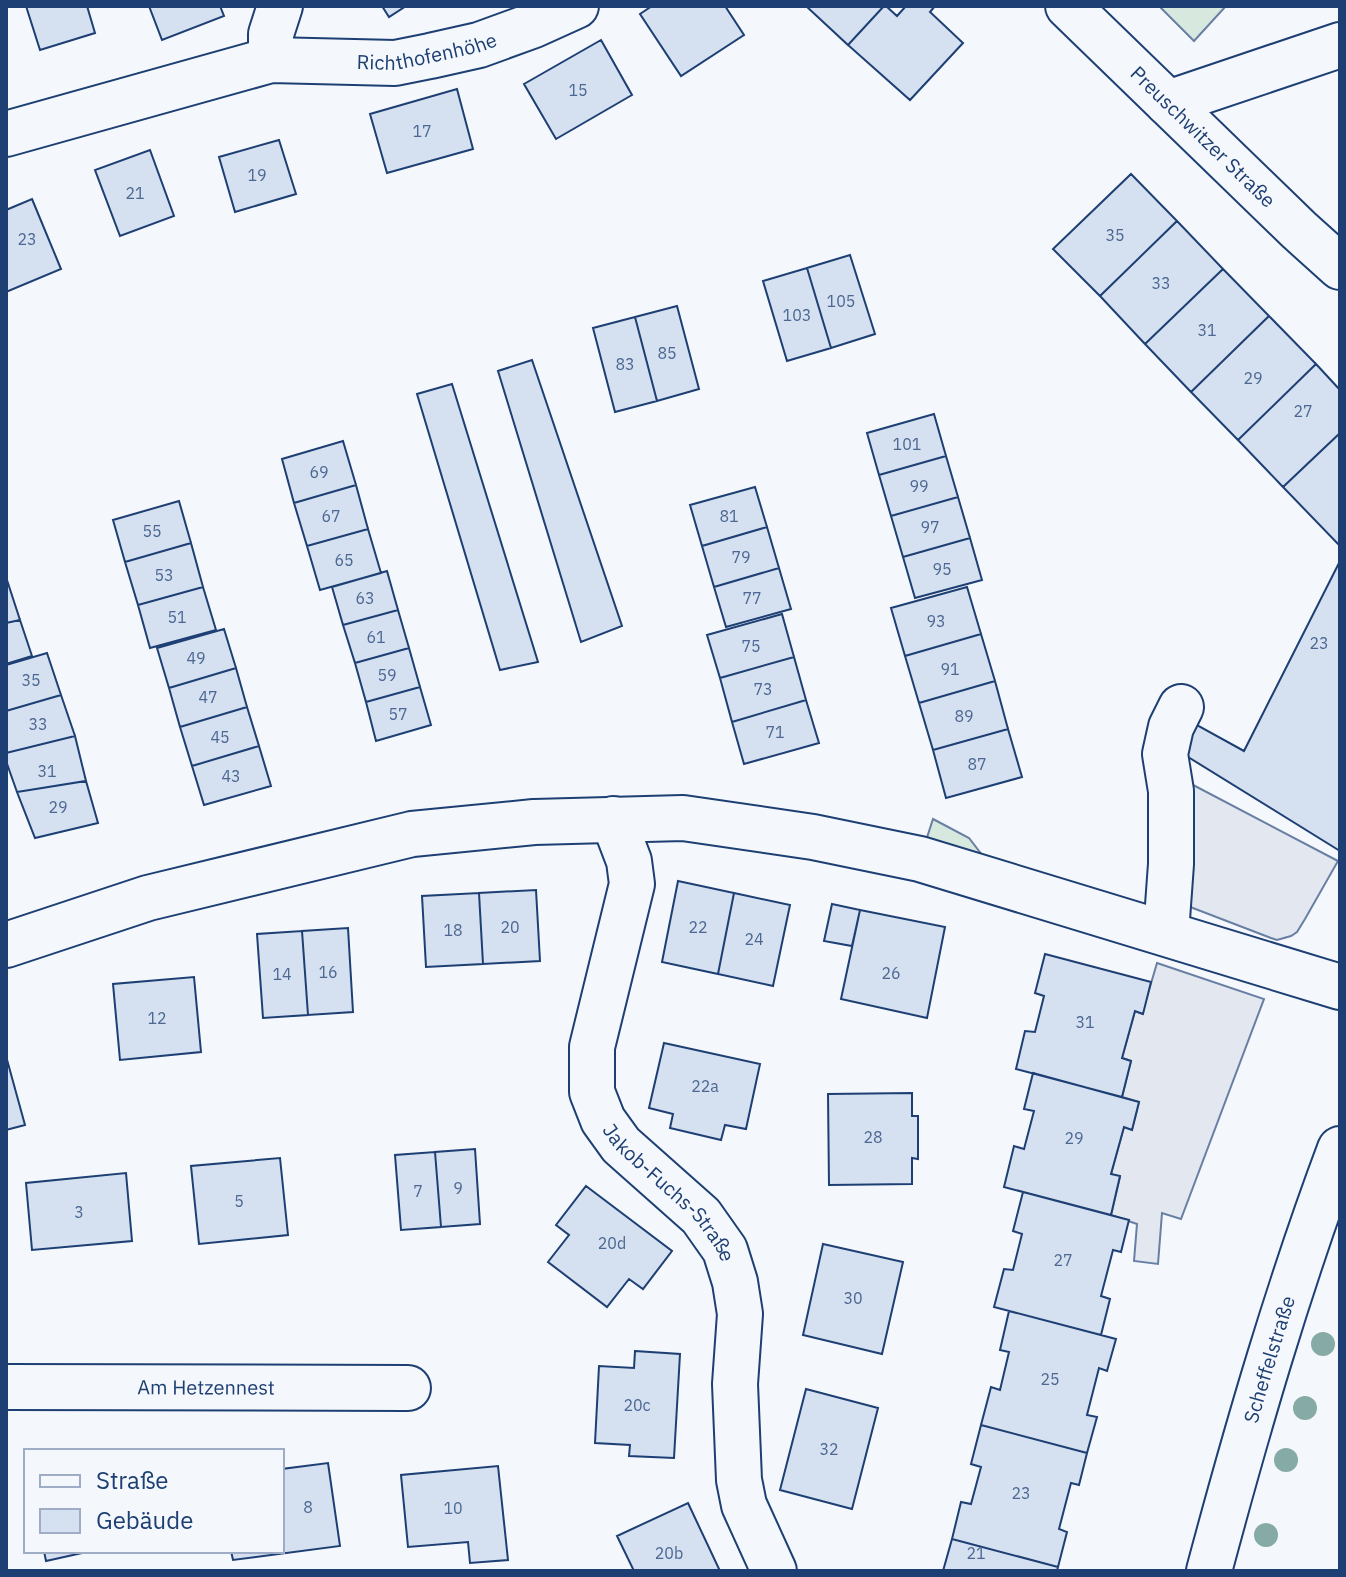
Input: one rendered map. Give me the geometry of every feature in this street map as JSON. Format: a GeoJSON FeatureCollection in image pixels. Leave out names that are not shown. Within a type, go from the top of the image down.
{"type":"FeatureCollection","features":[{"type":"Feature","properties":{"kind":"street"},"geometry":{"type":"LineString","coordinates":[[271,60],[271,34],[280,6]]}},
{"type":"Feature","properties":{"kind":"street","name":"Richthofenhöhe"},"geometry":{"type":"LineString","coordinates":[[6,134],[271,60],[395,63],[479,45],[576,6]]}},
{"type":"Feature","properties":{"kind":"street","name":"Preuschwitzer Straße"},"geometry":{"type":"LineString","coordinates":[[1068,6],[1340,267]]}},
{"type":"Feature","properties":{"kind":"street"},"geometry":{"type":"LineString","coordinates":[[1168,103],[1340,45]]}},
{"type":"Feature","properties":{"kind":"street"},"geometry":{"type":"LineString","coordinates":[[1166,933],[1171,864],[1171,791],[1165,754],[1171,727],[1181,707]]}},
{"type":"Feature","properties":{"kind":"street"},"geometry":{"type":"LineString","coordinates":[[6,945],[148,898],[412,834],[534,822],[683,818],[813,837],[920,859],[1340,987]]}},
{"type":"Feature","properties":{"kind":"street","name":"Jakob-Fuchs-Straße"},"geometry":{"type":"LineString","coordinates":[[613,819],[629,861],[632,884],[592,1047],[592,1092],[603,1120],[621,1145],[701,1216],[725,1250],[735,1282],[740,1314],[735,1384],[739,1480],[744,1505],[774,1571]]}},
{"type":"Feature","properties":{"kind":"street","name":"Scheffelstraße"},"geometry":{"type":"LineString","coordinates":[[1209,1571],[1275,1336],[1340,1149]]}},
{"type":"Feature","properties":{"kind":"street","name":"Am Hetzennest"},"geometry":{"type":"LineString","coordinates":[[6,1387],[408,1388]]}},
{"type":"Feature","properties":{"kind":"shaded area"},"geometry":{"type":"Polygon","coordinates":[[[1159,6],[1226,6],[1194,41],[1159,6]]]}},
{"type":"Feature","properties":{"kind":"shaded area"},"geometry":{"type":"Polygon","coordinates":[[[1176,776],[1338,861],[1297,932],[1277,940],[1185,905],[1176,776]]]}},
{"type":"Feature","properties":{"kind":"shaded area"},"geometry":{"type":"Polygon","coordinates":[[[933,819],[969,838],[1005,885],[920,859],[933,819]]]}},
{"type":"Feature","properties":{"kind":"shaded area"},"geometry":{"type":"Polygon","coordinates":[[[1157,963],[1264,999],[1181,1219],[1162,1213],[1158,1264],[1134,1261],[1137,1224],[1111,1215],[1120,1177],[1111,1174],[1124,1127],[1132,1130],[1139,1102],[1122,1097],[1131,1061],[1122,1058],[1135,1011],[1142,1014],[1157,963]]]}},
{"type":"Feature","properties":{"kind":"building"},"geometry":{"type":"Polygon","coordinates":[[[26,6],[87,6],[95,33],[40,50],[26,6]]]}},
{"type":"Feature","properties":{"kind":"building"},"geometry":{"type":"Polygon","coordinates":[[[149,6],[220,6],[224,16],[162,40],[149,6]]]}},
{"type":"Feature","properties":{"kind":"building"},"geometry":{"type":"Polygon","coordinates":[[[382,6],[406,6],[389,17],[382,6]]]}},
{"type":"Feature","properties":{"kind":"building"},"geometry":{"type":"Polygon","coordinates":[[[652,6],[725,6],[744,35],[681,76],[640,14],[652,6]]]}},
{"type":"Feature","properties":{"kind":"building"},"geometry":{"type":"Polygon","coordinates":[[[806,6],[884,6],[848,45],[806,6]]]}},
{"type":"Feature","properties":{"kind":"building"},"geometry":{"type":"Polygon","coordinates":[[[884,6],[897,16],[906,6],[935,6],[930,12],[963,43],[910,100],[848,45],[884,6]]]}},
{"type":"Feature","properties":{"kind":"building"},"geometry":{"type":"Polygon","coordinates":[[[601,40],[632,95],[556,139],[524,84],[601,40]]]}},
{"type":"Feature","properties":{"kind":"building"},"geometry":{"type":"Polygon","coordinates":[[[457,89],[473,149],[387,173],[370,114],[457,89]]]}},
{"type":"Feature","properties":{"kind":"building"},"geometry":{"type":"Polygon","coordinates":[[[279,140],[296,194],[235,212],[219,157],[279,140]]]}},
{"type":"Feature","properties":{"kind":"building"},"geometry":{"type":"Polygon","coordinates":[[[150,150],[174,216],[120,236],[95,170],[150,150]]]}},
{"type":"Feature","properties":{"kind":"building"},"geometry":{"type":"Polygon","coordinates":[[[1131,174],[1177,221],[1100,296],[1053,249],[1131,174]]]}},
{"type":"Feature","properties":{"kind":"building"},"geometry":{"type":"Polygon","coordinates":[[[32,199],[61,269],[6,292],[6,210],[32,199]]]}},
{"type":"Feature","properties":{"kind":"building"},"geometry":{"type":"Polygon","coordinates":[[[1177,221],[1223,269],[1145,344],[1100,296],[1177,221]]]}},
{"type":"Feature","properties":{"kind":"building"},"geometry":{"type":"Polygon","coordinates":[[[850,255],[875,334],[831,348],[807,268],[850,255]]]}},
{"type":"Feature","properties":{"kind":"building"},"geometry":{"type":"Polygon","coordinates":[[[807,268],[831,348],[787,361],[763,281],[807,268]]]}},
{"type":"Feature","properties":{"kind":"building"},"geometry":{"type":"Polygon","coordinates":[[[1223,269],[1269,316],[1191,392],[1145,344],[1223,269]]]}},
{"type":"Feature","properties":{"kind":"building"},"geometry":{"type":"Polygon","coordinates":[[[677,306],[699,389],[657,401],[635,317],[677,306]]]}},
{"type":"Feature","properties":{"kind":"building"},"geometry":{"type":"Polygon","coordinates":[[[1269,316],[1316,364],[1238,440],[1191,392],[1269,316]]]}},
{"type":"Feature","properties":{"kind":"building"},"geometry":{"type":"Polygon","coordinates":[[[635,317],[657,401],[615,412],[593,328],[635,317]]]}},
{"type":"Feature","properties":{"kind":"building"},"geometry":{"type":"Polygon","coordinates":[[[532,360],[622,626],[581,642],[498,371],[532,360]]]}},
{"type":"Feature","properties":{"kind":"building"},"geometry":{"type":"Polygon","coordinates":[[[1316,364],[1340,390],[1340,433],[1283,487],[1238,440],[1316,364]]]}},
{"type":"Feature","properties":{"kind":"building"},"geometry":{"type":"Polygon","coordinates":[[[452,384],[538,662],[500,670],[417,394],[452,384]]]}},
{"type":"Feature","properties":{"kind":"building"},"geometry":{"type":"Polygon","coordinates":[[[934,414],[946,456],[879,475],[867,433],[934,414]]]}},
{"type":"Feature","properties":{"kind":"building"},"geometry":{"type":"Polygon","coordinates":[[[1340,433],[1340,546],[1283,487],[1340,433]]]}},
{"type":"Feature","properties":{"kind":"building"},"geometry":{"type":"Polygon","coordinates":[[[343,441],[356,485],[294,503],[282,459],[343,441]]]}},
{"type":"Feature","properties":{"kind":"building"},"geometry":{"type":"Polygon","coordinates":[[[946,456],[958,497],[891,516],[879,475],[946,456]]]}},
{"type":"Feature","properties":{"kind":"building"},"geometry":{"type":"Polygon","coordinates":[[[356,485],[368,529],[307,546],[294,503],[356,485]]]}},
{"type":"Feature","properties":{"kind":"building"},"geometry":{"type":"Polygon","coordinates":[[[755,487],[767,527],[702,546],[690,505],[755,487]]]}},
{"type":"Feature","properties":{"kind":"building"},"geometry":{"type":"Polygon","coordinates":[[[958,497],[970,538],[903,557],[891,516],[958,497]]]}},
{"type":"Feature","properties":{"kind":"building"},"geometry":{"type":"Polygon","coordinates":[[[179,501],[191,543],[125,562],[113,520],[179,501]]]}},
{"type":"Feature","properties":{"kind":"building"},"geometry":{"type":"Polygon","coordinates":[[[767,527],[779,568],[714,587],[702,546],[767,527]]]}},
{"type":"Feature","properties":{"kind":"building"},"geometry":{"type":"Polygon","coordinates":[[[368,529],[381,573],[320,590],[307,546],[368,529]]]}},
{"type":"Feature","properties":{"kind":"building"},"geometry":{"type":"Polygon","coordinates":[[[970,538],[982,580],[915,598],[903,557],[970,538]]]}},
{"type":"Feature","properties":{"kind":"building"},"geometry":{"type":"Polygon","coordinates":[[[191,543],[203,587],[138,605],[125,562],[191,543]]]}},
{"type":"Feature","properties":{"kind":"building"},"geometry":{"type":"Polygon","coordinates":[[[1340,561],[1340,851],[1180,752],[1197,725],[1244,751],[1340,561]]]}},
{"type":"Feature","properties":{"kind":"building"},"geometry":{"type":"Polygon","coordinates":[[[779,568],[791,609],[726,627],[714,587],[779,568]]]}},
{"type":"Feature","properties":{"kind":"building"},"geometry":{"type":"Polygon","coordinates":[[[387,571],[398,610],[343,625],[332,587],[387,571]]]}},
{"type":"Feature","properties":{"kind":"building"},"geometry":{"type":"Polygon","coordinates":[[[6,577],[20,620],[6,623],[6,577]]]}},
{"type":"Feature","properties":{"kind":"building"},"geometry":{"type":"Polygon","coordinates":[[[203,587],[216,630],[150,648],[138,605],[203,587]]]}},
{"type":"Feature","properties":{"kind":"building"},"geometry":{"type":"Polygon","coordinates":[[[967,587],[981,634],[905,656],[891,608],[967,587]]]}},
{"type":"Feature","properties":{"kind":"building"},"geometry":{"type":"Polygon","coordinates":[[[398,610],[409,648],[355,663],[343,625],[398,610]]]}},
{"type":"Feature","properties":{"kind":"building"},"geometry":{"type":"Polygon","coordinates":[[[782,614],[794,657],[720,678],[707,635],[782,614]]]}},
{"type":"Feature","properties":{"kind":"building"},"geometry":{"type":"Polygon","coordinates":[[[20,620],[32,656],[6,664],[6,623],[20,620]]]}},
{"type":"Feature","properties":{"kind":"building"},"geometry":{"type":"Polygon","coordinates":[[[224,629],[236,668],[169,688],[157,648],[224,629]]]}},
{"type":"Feature","properties":{"kind":"building"},"geometry":{"type":"Polygon","coordinates":[[[981,634],[995,681],[919,703],[905,656],[981,634]]]}},
{"type":"Feature","properties":{"kind":"building"},"geometry":{"type":"Polygon","coordinates":[[[409,648],[420,687],[366,702],[355,663],[409,648]]]}},
{"type":"Feature","properties":{"kind":"building"},"geometry":{"type":"Polygon","coordinates":[[[47,653],[61,695],[6,711],[6,665],[47,653]]]}},
{"type":"Feature","properties":{"kind":"building"},"geometry":{"type":"Polygon","coordinates":[[[794,657],[806,700],[732,722],[720,678],[794,657]]]}},
{"type":"Feature","properties":{"kind":"building"},"geometry":{"type":"Polygon","coordinates":[[[236,668],[247,707],[180,727],[169,688],[236,668]]]}},
{"type":"Feature","properties":{"kind":"building"},"geometry":{"type":"Polygon","coordinates":[[[995,681],[1008,729],[933,750],[919,703],[995,681]]]}},
{"type":"Feature","properties":{"kind":"building"},"geometry":{"type":"Polygon","coordinates":[[[420,687],[431,725],[376,741],[366,702],[420,687]]]}},
{"type":"Feature","properties":{"kind":"building"},"geometry":{"type":"Polygon","coordinates":[[[61,695],[75,736],[6,753],[6,711],[61,695]]]}},
{"type":"Feature","properties":{"kind":"building"},"geometry":{"type":"Polygon","coordinates":[[[806,700],[819,743],[744,764],[732,722],[806,700]]]}},
{"type":"Feature","properties":{"kind":"building"},"geometry":{"type":"Polygon","coordinates":[[[247,707],[259,746],[192,766],[180,727],[247,707]]]}},
{"type":"Feature","properties":{"kind":"building"},"geometry":{"type":"Polygon","coordinates":[[[1008,729],[1022,777],[946,798],[933,750],[1008,729]]]}},
{"type":"Feature","properties":{"kind":"building"},"geometry":{"type":"Polygon","coordinates":[[[75,736],[86,781],[17,792],[6,753],[75,736]]]}},
{"type":"Feature","properties":{"kind":"building"},"geometry":{"type":"Polygon","coordinates":[[[259,746],[271,786],[204,805],[192,766],[259,746]]]}},
{"type":"Feature","properties":{"kind":"building"},"geometry":{"type":"Polygon","coordinates":[[[86,781],[98,823],[35,838],[17,792],[86,781]]]}},
{"type":"Feature","properties":{"kind":"building"},"geometry":{"type":"Polygon","coordinates":[[[678,881],[734,893],[718,974],[662,962],[678,881]]]}},
{"type":"Feature","properties":{"kind":"building"},"geometry":{"type":"Polygon","coordinates":[[[536,890],[540,961],[483,964],[479,893],[536,890]]]}},
{"type":"Feature","properties":{"kind":"building"},"geometry":{"type":"Polygon","coordinates":[[[479,893],[483,964],[426,967],[422,896],[479,893]]]}},
{"type":"Feature","properties":{"kind":"building"},"geometry":{"type":"Polygon","coordinates":[[[734,893],[790,905],[773,986],[718,974],[734,893]]]}},
{"type":"Feature","properties":{"kind":"building"},"geometry":{"type":"Polygon","coordinates":[[[832,904],[860,910],[852,946],[824,941],[832,904]]]}},
{"type":"Feature","properties":{"kind":"building"},"geometry":{"type":"Polygon","coordinates":[[[860,910],[945,927],[927,1018],[841,999],[860,910]]]}},
{"type":"Feature","properties":{"kind":"building"},"geometry":{"type":"Polygon","coordinates":[[[348,928],[353,1012],[308,1015],[302,931],[348,928]]]}},
{"type":"Feature","properties":{"kind":"building"},"geometry":{"type":"Polygon","coordinates":[[[302,931],[308,1015],[263,1018],[257,934],[302,931]]]}},
{"type":"Feature","properties":{"kind":"building"},"geometry":{"type":"Polygon","coordinates":[[[1045,954],[1151,982],[1143,1014],[1135,1011],[1122,1058],[1131,1061],[1122,1097],[1016,1069],[1025,1031],[1035,1032],[1044,996],[1035,993],[1045,954]]]}},
{"type":"Feature","properties":{"kind":"building"},"geometry":{"type":"Polygon","coordinates":[[[194,977],[201,1052],[120,1060],[113,984],[194,977]]]}},
{"type":"Feature","properties":{"kind":"building"},"geometry":{"type":"Polygon","coordinates":[[[664,1043],[760,1064],[746,1129],[725,1125],[721,1140],[670,1128],[673,1114],[649,1108],[664,1043]]]}},
{"type":"Feature","properties":{"kind":"building"},"geometry":{"type":"Polygon","coordinates":[[[6,1056],[25,1125],[6,1130],[6,1056]]]}},
{"type":"Feature","properties":{"kind":"building"},"geometry":{"type":"Polygon","coordinates":[[[1033,1073],[1139,1102],[1132,1130],[1124,1127],[1111,1174],[1120,1176],[1111,1215],[1004,1187],[1014,1146],[1024,1149],[1034,1111],[1024,1109],[1033,1073]]]}},
{"type":"Feature","properties":{"kind":"building"},"geometry":{"type":"Polygon","coordinates":[[[912,1093],[912,1116],[918,1116],[918,1159],[912,1158],[912,1184],[829,1185],[828,1094],[912,1093]]]}},
{"type":"Feature","properties":{"kind":"building"},"geometry":{"type":"Polygon","coordinates":[[[475,1149],[480,1224],[441,1227],[435,1152],[475,1149]]]}},
{"type":"Feature","properties":{"kind":"building"},"geometry":{"type":"Polygon","coordinates":[[[435,1152],[441,1227],[401,1230],[395,1155],[435,1152]]]}},
{"type":"Feature","properties":{"kind":"building"},"geometry":{"type":"Polygon","coordinates":[[[280,1158],[288,1235],[199,1244],[191,1166],[280,1158]]]}},
{"type":"Feature","properties":{"kind":"building"},"geometry":{"type":"Polygon","coordinates":[[[126,1173],[132,1241],[32,1250],[26,1183],[126,1173]]]}},
{"type":"Feature","properties":{"kind":"building"},"geometry":{"type":"Polygon","coordinates":[[[586,1186],[672,1251],[643,1289],[629,1279],[607,1307],[548,1262],[569,1235],[556,1225],[586,1186]]]}},
{"type":"Feature","properties":{"kind":"building"},"geometry":{"type":"Polygon","coordinates":[[[1023,1192],[1129,1220],[1121,1252],[1113,1250],[1101,1296],[1110,1299],[1101,1335],[994,1307],[1004,1269],[1013,1270],[1022,1234],[1013,1231],[1023,1192]]]}},
{"type":"Feature","properties":{"kind":"building"},"geometry":{"type":"Polygon","coordinates":[[[823,1244],[903,1262],[882,1354],[803,1335],[823,1244]]]}},
{"type":"Feature","properties":{"kind":"building"},"geometry":{"type":"Polygon","coordinates":[[[1009,1311],[1116,1339],[1107,1371],[1099,1368],[1087,1415],[1097,1417],[1087,1453],[981,1425],[991,1387],[1000,1390],[1009,1352],[1000,1350],[1009,1311]]]}},
{"type":"Feature","properties":{"kind":"building"},"geometry":{"type":"Polygon","coordinates":[[[635,1351],[680,1354],[674,1458],[629,1456],[630,1445],[595,1443],[599,1366],[634,1368],[635,1351]]]}},
{"type":"Feature","properties":{"kind":"building"},"geometry":{"type":"Polygon","coordinates":[[[806,1389],[878,1408],[852,1509],[780,1490],[806,1389]]]}},
{"type":"Feature","properties":{"kind":"building"},"geometry":{"type":"Polygon","coordinates":[[[981,1425],[1087,1453],[1079,1485],[1071,1483],[1059,1529],[1067,1532],[1058,1567],[952,1539],[961,1502],[971,1504],[981,1467],[971,1464],[981,1425]]]}},
{"type":"Feature","properties":{"kind":"building"},"geometry":{"type":"Polygon","coordinates":[[[328,1463],[340,1546],[233,1560],[231,1553],[284,1553],[284,1469],[328,1463]]]}},
{"type":"Feature","properties":{"kind":"building"},"geometry":{"type":"Polygon","coordinates":[[[498,1466],[508,1560],[470,1563],[468,1542],[408,1547],[401,1475],[498,1466]]]}},
{"type":"Feature","properties":{"kind":"building"},"geometry":{"type":"Polygon","coordinates":[[[688,1503],[720,1571],[634,1571],[617,1536],[688,1503]]]}},
{"type":"Feature","properties":{"kind":"building"},"geometry":{"type":"Polygon","coordinates":[[[952,1539],[1058,1567],[1057,1571],[943,1571],[952,1539]]]}},
{"type":"Feature","properties":{"kind":"building"},"geometry":{"type":"Polygon","coordinates":[[[44,1553],[82,1553],[46,1561],[44,1553]]]}}]}
